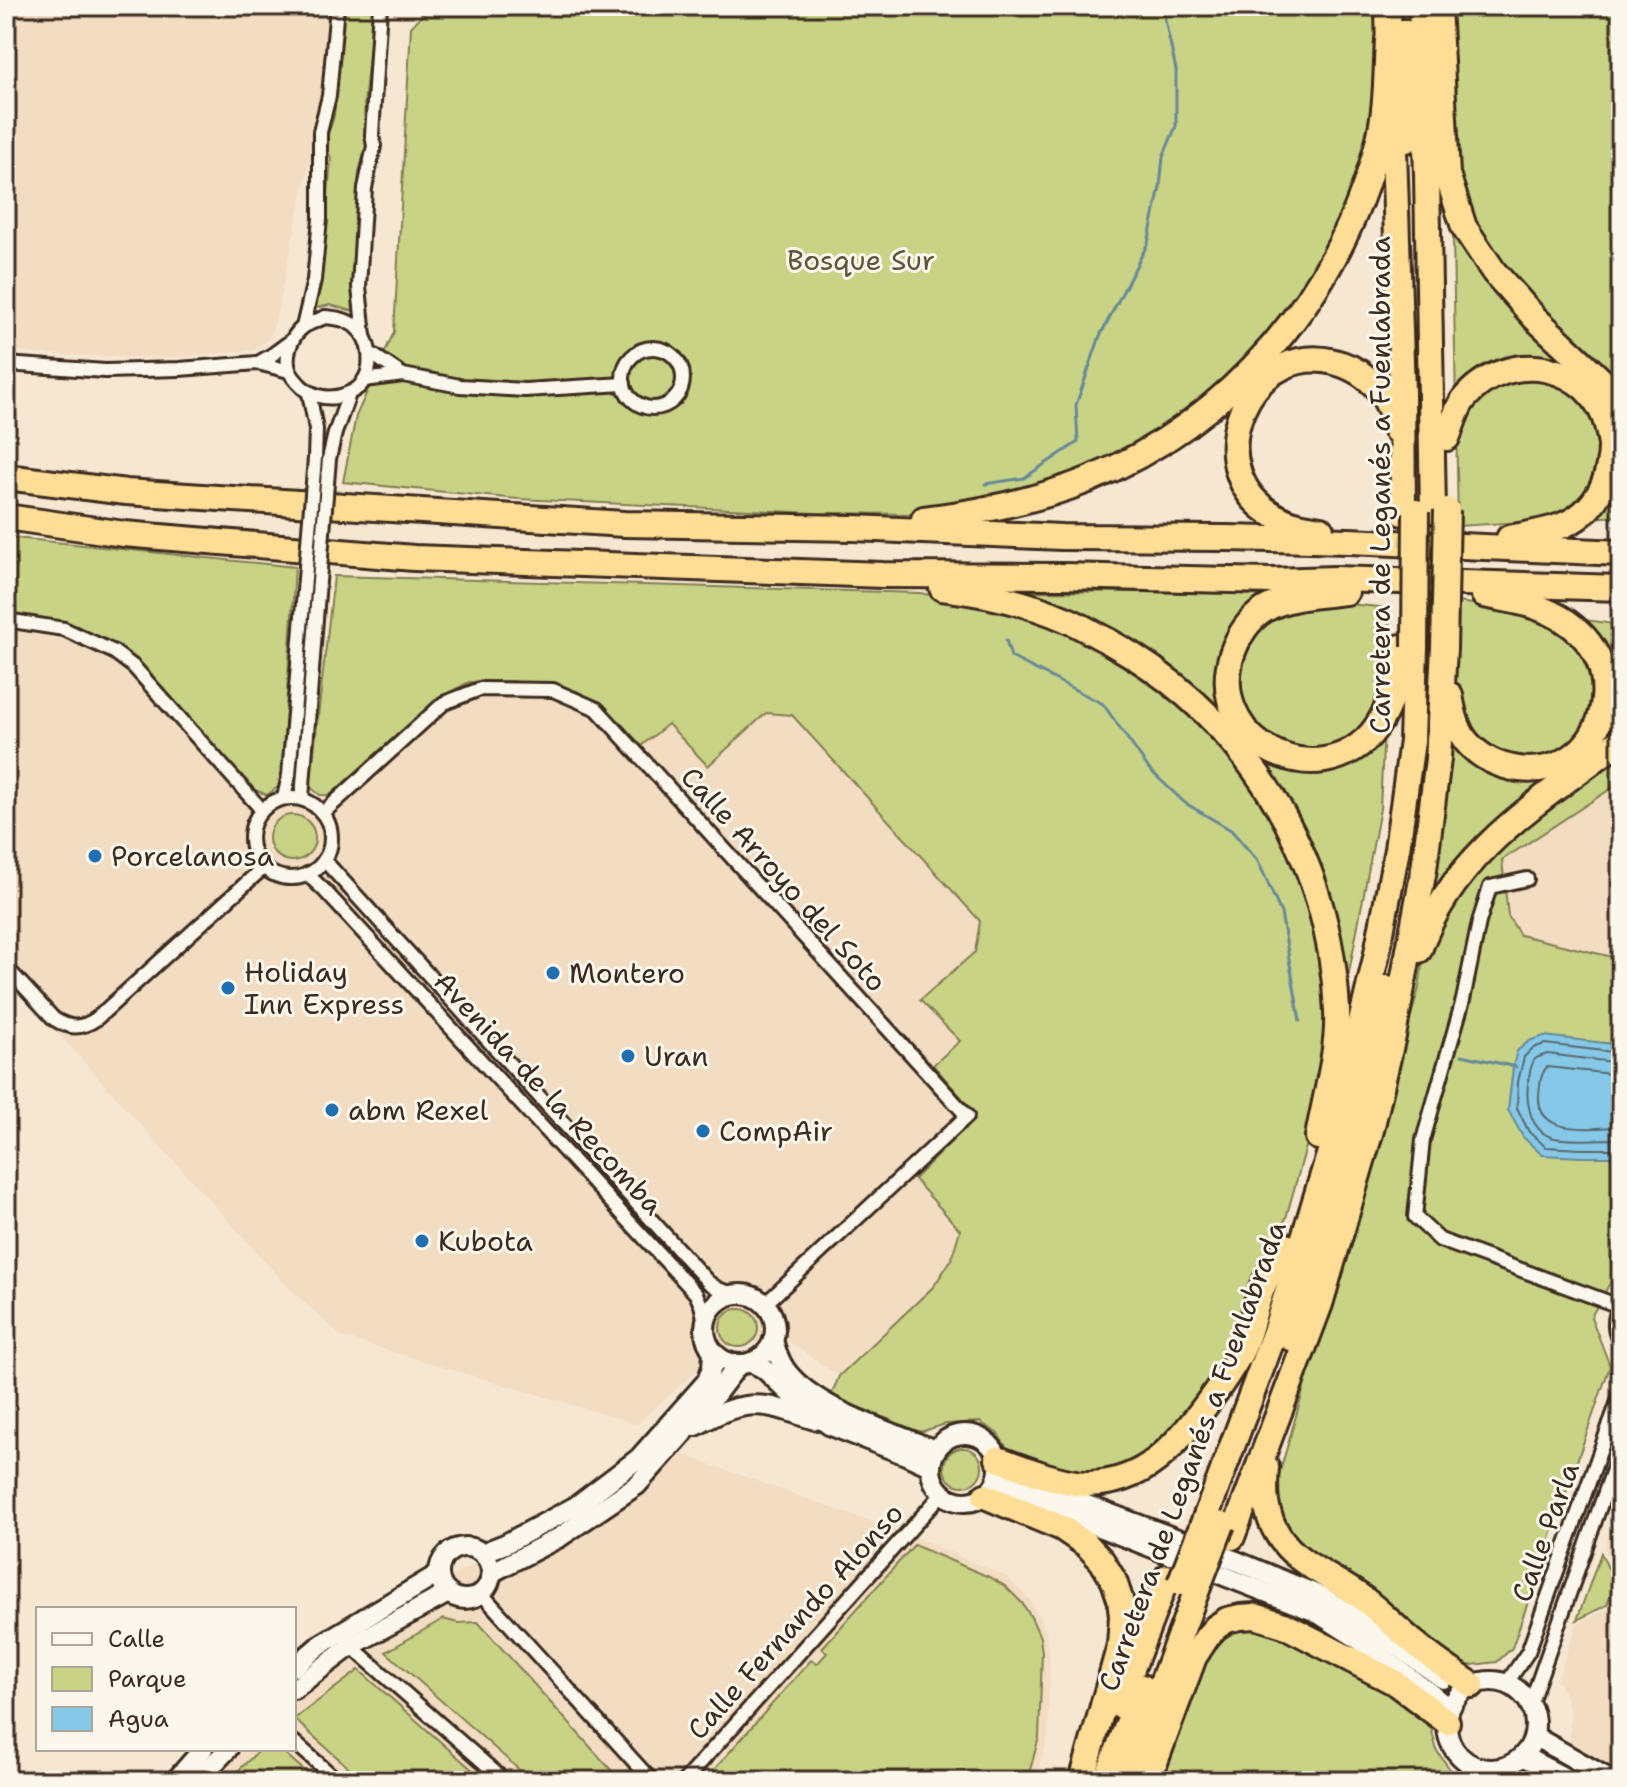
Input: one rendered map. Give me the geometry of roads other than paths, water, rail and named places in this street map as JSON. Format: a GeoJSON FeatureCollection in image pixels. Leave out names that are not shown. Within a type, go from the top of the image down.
{"type":"FeatureCollection","features":[{"type":"Feature","properties":{"kind":"highway"},"geometry":{"type":"LineString","coordinates":[[1388,6],[1403,436],[1425,512]]}},
{"type":"Feature","properties":{"kind":"highway","name":"Carretera de Leganés a Fuenlabrada"},"geometry":{"type":"LineString","coordinates":[[1402,6],[1425,512]]}},
{"type":"Feature","properties":{"kind":"highway","name":"Carretera de Leganés a Fuenlabrada"},"geometry":{"type":"LineString","coordinates":[[1106,1781],[1213,1522],[1276,1329],[1333,1142],[1376,958],[1397,849],[1423,647],[1427,192],[1421,6]]}},
{"type":"Feature","properties":{"kind":"highway"},"geometry":{"type":"LineString","coordinates":[[1437,6],[1437,177],[1447,438]]}},
{"type":"Feature","properties":{"kind":"highway"},"geometry":{"type":"LineString","coordinates":[[1437,6],[1447,174],[1464,227],[1494,272],[1535,318],[1621,399]]}},
{"type":"Feature","properties":{"kind":"highway"},"geometry":{"type":"LineString","coordinates":[[853,528],[982,511],[1033,499],[1089,479],[1166,439],[1246,375],[1276,343],[1310,296],[1327,270],[1356,209],[1379,140],[1385,102],[1388,40]]}},
{"type":"Feature","properties":{"kind":"highway"},"geometry":{"type":"LineString","coordinates":[[1351,534],[1284,521],[1256,500],[1239,470],[1235,447],[1240,414],[1255,388],[1284,367],[1306,361],[1330,362],[1361,373],[1377,388],[1390,407],[1398,443],[1425,512]]}},
{"type":"Feature","properties":{"kind":"highway"},"geometry":{"type":"LineString","coordinates":[[1425,512],[1447,438],[1462,401],[1477,386],[1497,374],[1525,366],[1555,370],[1587,389],[1605,416],[1612,446],[1606,482],[1583,514],[1554,529],[1509,538]]}},
{"type":"Feature","properties":{"kind":"highway"},"geometry":{"type":"LineString","coordinates":[[6,477],[126,492],[624,524],[853,528],[1062,537],[1226,538],[1621,553]]}},
{"type":"Feature","properties":{"kind":"highway"},"geometry":{"type":"LineString","coordinates":[[6,517],[124,534],[414,558],[883,575],[1271,581],[1335,579],[1621,588]]}},
{"type":"Feature","properties":{"kind":"highway"},"geometry":{"type":"LineString","coordinates":[[1226,538],[1351,534],[1553,540],[1621,536]]}},
{"type":"Feature","properties":{"kind":"highway"},"geometry":{"type":"LineString","coordinates":[[883,575],[894,584],[981,593],[1067,619],[1151,666],[1205,711],[1260,775],[1280,807],[1315,887],[1334,974],[1337,1015],[1335,1045],[1317,1145]]}},
{"type":"Feature","properties":{"kind":"highway"},"geometry":{"type":"LineString","coordinates":[[1271,581],[1351,591],[1535,594],[1621,605]]}},
{"type":"Feature","properties":{"kind":"highway"},"geometry":{"type":"LineString","coordinates":[[1351,591],[1278,603],[1264,610],[1248,625],[1237,642],[1232,655],[1229,684],[1233,707],[1246,731],[1262,746],[1291,760],[1314,762],[1351,752],[1374,731],[1386,712],[1394,689],[1423,647]]}},
{"type":"Feature","properties":{"kind":"highway"},"geometry":{"type":"LineString","coordinates":[[1423,647],[1448,689],[1455,722],[1465,740],[1477,752],[1503,767],[1525,770],[1553,767],[1577,754],[1595,733],[1606,685],[1601,663],[1589,641],[1549,612],[1526,603],[1484,595]]}},
{"type":"Feature","properties":{"kind":"highway"},"geometry":{"type":"LineString","coordinates":[[1423,647],[1438,759],[1424,869],[1393,1036],[1371,1130],[1320,1304],[1267,1463],[1264,1495],[1272,1522],[1288,1547],[1309,1566],[1364,1599],[1467,1688]]}},
{"type":"Feature","properties":{"kind":"highway"},"geometry":{"type":"LineString","coordinates":[[1213,1522],[1261,1322],[1317,1145],[1342,1049],[1393,788],[1398,734],[1423,647]]}},
{"type":"Feature","properties":{"kind":"highway"},"geometry":{"type":"LineString","coordinates":[[1393,1036],[1426,930],[1457,878],[1512,823],[1621,740]]}},
{"type":"Feature","properties":{"kind":"highway"},"geometry":{"type":"LineString","coordinates":[[994,1478],[1047,1475],[1086,1484],[1138,1472],[1165,1454],[1179,1441],[1241,1352],[1265,1283],[1286,1246]]}},
{"type":"Feature","properties":{"kind":"highway"},"geometry":{"type":"LineString","coordinates":[[1213,1522],[1320,1304]]}},
{"type":"Feature","properties":{"kind":"highway"},"geometry":{"type":"LineString","coordinates":[[994,1478],[1087,1545],[1102,1561],[1120,1599],[1120,1645],[1082,1781]]}},
{"type":"Feature","properties":{"kind":"highway"},"geometry":{"type":"LineString","coordinates":[[1089,1781],[1189,1585]]}},
{"type":"Feature","properties":{"kind":"highway"},"geometry":{"type":"LineString","coordinates":[[1140,1781],[1189,1585]]}},
{"type":"Feature","properties":{"kind":"highway","name":"Carretera de Leganés a Fuenlabrada"},"geometry":{"type":"LineString","coordinates":[[1125,1781],[1189,1585]]}},
{"type":"Feature","properties":{"kind":"highway"},"geometry":{"type":"LineString","coordinates":[[1148,1781],[1194,1657],[1216,1627],[1240,1617],[1255,1616],[1284,1625],[1394,1682],[1449,1715]]}},
{"type":"Feature","properties":{"kind":"street"},"geometry":{"type":"LineString","coordinates":[[337,6],[329,96],[320,132],[320,219],[314,280],[303,327],[288,351],[289,371],[309,393],[328,398],[349,394]]}},
{"type":"Feature","properties":{"kind":"street"},"geometry":{"type":"LineString","coordinates":[[284,798],[289,775],[303,603],[322,459],[349,394],[364,380],[369,368],[370,353],[364,336],[359,287],[365,188],[374,146],[372,135],[380,6]]}},
{"type":"Feature","properties":{"kind":"street"},"geometry":{"type":"LineString","coordinates":[[303,327],[325,317],[339,318],[353,324],[364,336]]}},
{"type":"Feature","properties":{"kind":"street"},"geometry":{"type":"LineString","coordinates":[[258,363],[294,339]]}},
{"type":"Feature","properties":{"kind":"street"},"geometry":{"type":"LineString","coordinates":[[647,349],[668,352],[679,362],[684,376],[681,390],[672,402],[652,409],[639,405],[628,395],[624,384],[623,375],[628,361],[647,349]]}},
{"type":"Feature","properties":{"kind":"street"},"geometry":{"type":"LineString","coordinates":[[370,353],[403,375]]}},
{"type":"Feature","properties":{"kind":"street"},"geometry":{"type":"LineString","coordinates":[[6,364],[105,371],[258,363],[289,371]]}},
{"type":"Feature","properties":{"kind":"street"},"geometry":{"type":"LineString","coordinates":[[364,380],[403,375],[460,386],[525,390],[624,384]]}},
{"type":"Feature","properties":{"kind":"street"},"geometry":{"type":"LineString","coordinates":[[302,798],[317,606],[322,459],[309,393]]}},
{"type":"Feature","properties":{"kind":"street"},"geometry":{"type":"LineString","coordinates":[[6,620],[64,629],[114,652],[134,667],[262,810]]}},
{"type":"Feature","properties":{"kind":"street","name":"Calle Arroyo del Soto"},"geometry":{"type":"LineString","coordinates":[[323,813],[444,703],[480,689],[553,690],[597,709],[967,1116],[765,1304]]}},
{"type":"Feature","properties":{"kind":"street"},"geometry":{"type":"LineString","coordinates":[[284,798],[302,798],[315,805],[329,823],[329,848],[318,867],[307,874],[286,878],[263,868],[250,838],[254,824],[268,804],[284,798]]}},
{"type":"Feature","properties":{"kind":"street","name":"Avenida de la Recomba"},"geometry":{"type":"LineString","coordinates":[[324,860],[708,1282],[733,1294]]}},
{"type":"Feature","properties":{"kind":"street"},"geometry":{"type":"LineString","coordinates":[[6,967],[54,1019],[64,1025],[86,1026],[263,868]]}},
{"type":"Feature","properties":{"kind":"street","name":"Avenida de la Recomba"},"geometry":{"type":"LineString","coordinates":[[307,874],[696,1294],[705,1322]]}},
{"type":"Feature","properties":{"kind":"street"},"geometry":{"type":"LineString","coordinates":[[1527,879],[1490,887],[1479,922],[1463,1000],[1423,1140],[1415,1217],[1440,1240],[1620,1304],[1615,1330],[1621,1345]]}},
{"type":"Feature","properties":{"kind":"street"},"geometry":{"type":"LineString","coordinates":[[829,1425],[764,1369],[721,1359],[713,1353],[704,1333],[708,1312],[714,1304],[722,1297],[733,1294],[756,1297],[765,1304],[774,1321],[773,1340],[778,1356],[787,1371],[808,1391],[829,1407],[933,1458]]}},
{"type":"Feature","properties":{"kind":"street"},"geometry":{"type":"LineString","coordinates":[[491,1573],[560,1537],[637,1485],[745,1363],[760,1358],[773,1340]]}},
{"type":"Feature","properties":{"kind":"street"},"geometry":{"type":"LineString","coordinates":[[482,1553],[576,1506],[639,1458],[707,1381],[713,1353]]}},
{"type":"Feature","properties":{"kind":"street","name":"Calle Parla"},"geometry":{"type":"LineString","coordinates":[[1506,1684],[1528,1652],[1621,1393]]}},
{"type":"Feature","properties":{"kind":"street"},"geometry":{"type":"LineString","coordinates":[[683,1433],[728,1410],[748,1405],[768,1406],[829,1425],[906,1455],[933,1458]]}},
{"type":"Feature","properties":{"kind":"street"},"geometry":{"type":"LineString","coordinates":[[964,1433],[976,1435],[994,1449],[994,1478],[975,1501],[952,1500],[942,1494],[933,1482],[933,1458],[943,1441],[964,1433]]}},
{"type":"Feature","properties":{"kind":"street","name":"Calle Parla"},"geometry":{"type":"LineString","coordinates":[[1530,1705],[1621,1447]]}},
{"type":"Feature","properties":{"kind":"street"},"geometry":{"type":"LineString","coordinates":[[994,1478],[1239,1562],[1323,1597],[1411,1658],[1467,1688]]}},
{"type":"Feature","properties":{"kind":"street"},"geometry":{"type":"LineString","coordinates":[[994,1478],[1314,1611],[1358,1639],[1449,1715]]}},
{"type":"Feature","properties":{"kind":"street","name":"Calle Fernando Alonso"},"geometry":{"type":"LineString","coordinates":[[684,1781],[942,1494]]}},
{"type":"Feature","properties":{"kind":"street"},"geometry":{"type":"LineString","coordinates":[[457,1548],[475,1549],[482,1553],[491,1573],[481,1593],[465,1599],[448,1593],[438,1574],[443,1558],[457,1548]]}},
{"type":"Feature","properties":{"kind":"street"},"geometry":{"type":"LineString","coordinates":[[296,1665],[321,1644],[438,1574]]}},
{"type":"Feature","properties":{"kind":"street"},"geometry":{"type":"LineString","coordinates":[[296,1687],[351,1646],[448,1593]]}},
{"type":"Feature","properties":{"kind":"street"},"geometry":{"type":"LineString","coordinates":[[481,1593],[652,1781]]}},
{"type":"Feature","properties":{"kind":"street"},"geometry":{"type":"LineString","coordinates":[[351,1646],[505,1781]]}},
{"type":"Feature","properties":{"kind":"street"},"geometry":{"type":"LineString","coordinates":[[1483,1682],[1506,1684],[1516,1689],[1530,1705],[1534,1736],[1523,1756],[1512,1764],[1500,1769],[1473,1766],[1453,1748],[1448,1735],[1449,1715],[1467,1688],[1483,1682]]}},
{"type":"Feature","properties":{"kind":"street"},"geometry":{"type":"LineString","coordinates":[[1534,1736],[1613,1781]]}},
{"type":"Feature","properties":{"kind":"street"},"geometry":{"type":"LineString","coordinates":[[296,1744],[338,1781]]}},
{"type":"Feature","properties":{"kind":"street"},"geometry":{"type":"LineString","coordinates":[[175,1781],[201,1751]]}},
{"type":"Feature","properties":{"kind":"street"},"geometry":{"type":"LineString","coordinates":[[197,1781],[226,1751]]}},
{"type":"Feature","properties":{"kind":"street"},"geometry":{"type":"LineString","coordinates":[[1523,1756],[1571,1781]]}},
{"type":"Feature","properties":{"kind":"water"},"geometry":{"type":"Polygon","coordinates":[[[1544,1036],[1621,1045],[1621,1157],[1542,1155],[1523,1137],[1508,1110],[1513,1067],[1517,1051],[1529,1041],[1544,1036]]]}},
{"type":"Feature","properties":{"kind":"waterway"},"geometry":{"type":"LineString","coordinates":[[985,484],[1024,478],[1078,442],[1076,405],[1100,336],[1148,243],[1163,157],[1176,126],[1176,70],[1162,6]]}},
{"type":"Feature","properties":{"kind":"waterway"},"geometry":{"type":"LineString","coordinates":[[1006,640],[1011,657],[1103,704],[1149,769],[1185,803],[1231,830],[1258,861],[1281,913],[1300,1021]]}},
{"type":"Feature","properties":{"kind":"waterway"},"geometry":{"type":"LineString","coordinates":[[1462,1055],[1516,1067]]}},
{"type":"Feature","properties":{"kind":"place","name":"Porcelanosa"},"geometry":{"type":"Point","coordinates":[95,856]}},
{"type":"Feature","properties":{"kind":"place","name":"Montero"},"geometry":{"type":"Point","coordinates":[553,973]}},
{"type":"Feature","properties":{"kind":"place","name":"Holiday Inn Express"},"geometry":{"type":"Point","coordinates":[228,988]}},
{"type":"Feature","properties":{"kind":"place","name":"Uran"},"geometry":{"type":"Point","coordinates":[628,1056]}},
{"type":"Feature","properties":{"kind":"place","name":"abm Rexel"},"geometry":{"type":"Point","coordinates":[332,1110]}},
{"type":"Feature","properties":{"kind":"place","name":"CompAir"},"geometry":{"type":"Point","coordinates":[703,1131]}},
{"type":"Feature","properties":{"kind":"place","name":"Kubota"},"geometry":{"type":"Point","coordinates":[422,1241]}},
{"type":"Feature","properties":{"kind":"park label","name":"Bosque Sur"},"geometry":{"type":"Point","coordinates":[861,260]}}]}
